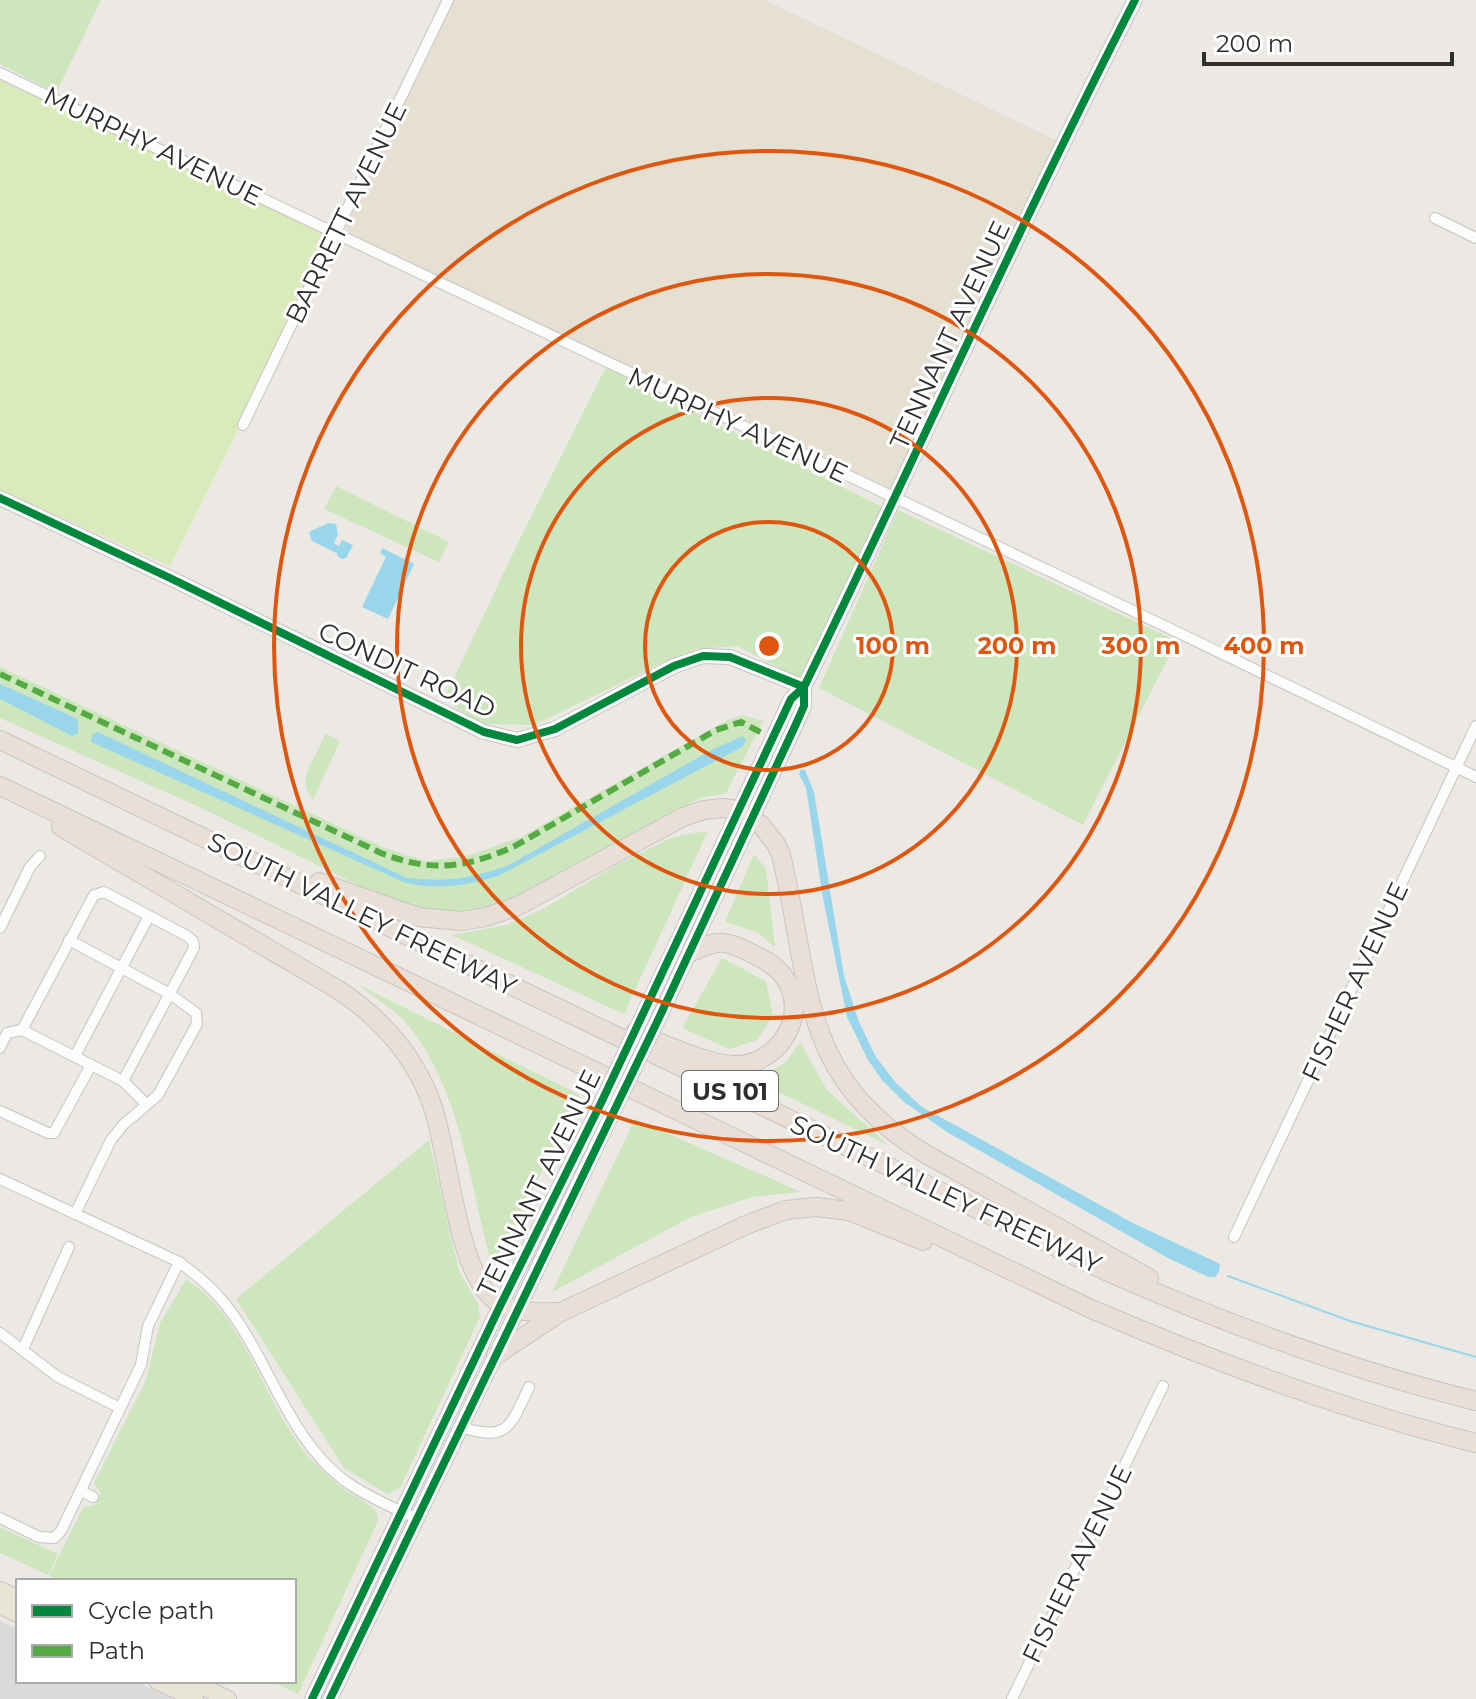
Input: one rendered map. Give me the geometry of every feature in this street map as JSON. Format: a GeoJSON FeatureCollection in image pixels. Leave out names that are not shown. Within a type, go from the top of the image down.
{"type":"FeatureCollection","features":[{"type":"Feature","properties":{"kind":"highway","name":"SOUTH VALLEY FREEWAY"},"geometry":{"type":"LineString","coordinates":[[0,740],[1060,1249],[1202,1312],[1341,1363],[1476,1401]]}},
{"type":"Feature","properties":{"kind":"highway"},"geometry":{"type":"LineString","coordinates":[[6,789],[55,824],[337,989],[383,1025],[408,1057],[429,1095],[469,1263],[478,1282],[509,1306],[532,1312],[561,1312]]}},
{"type":"Feature","properties":{"kind":"highway","name":"SOUTH VALLEY FREEWAY"},"geometry":{"type":"LineString","coordinates":[[6,789],[1089,1308],[1265,1379],[1476,1443]]}},
{"type":"Feature","properties":{"kind":"highway"},"geometry":{"type":"LineString","coordinates":[[177,826],[390,909],[418,917],[461,921],[486,917],[518,906],[683,817],[713,809],[745,814],[768,833],[781,855],[816,1028],[834,1066],[858,1101],[879,1122],[916,1148],[1159,1284],[1202,1312]]}},
{"type":"Feature","properties":{"kind":"highway"},"geometry":{"type":"LineString","coordinates":[[544,1002],[727,1064],[747,1064],[767,1057],[781,1043],[790,1026],[792,996],[786,980],[766,960],[730,943],[712,942],[691,952]]}},
{"type":"Feature","properties":{"kind":"highway"},"geometry":{"type":"LineString","coordinates":[[496,1355],[561,1312],[759,1220],[786,1210],[816,1207],[834,1208],[866,1217],[1089,1308]]}},
{"type":"Feature","properties":{"kind":"main road"},"geometry":{"type":"LineString","coordinates":[[161,1683],[195,1699]]}},
{"type":"Feature","properties":{"kind":"main road"},"geometry":{"type":"LineString","coordinates":[[194,1683],[228,1699]]}},
{"type":"Feature","properties":{"kind":"street","name":"BARRETT AVENUE"},"geometry":{"type":"LineString","coordinates":[[243,425],[448,0]]}},
{"type":"Feature","properties":{"kind":"street","name":"TENNANT AVENUE"},"geometry":{"type":"LineString","coordinates":[[312,1699],[401,1511],[509,1306],[607,1107],[658,1020],[691,952],[791,699],[804,687],[1062,143],[1135,0]]}},
{"type":"Feature","properties":{"kind":"street","name":"MURPHY AVENUE"},"geometry":{"type":"LineString","coordinates":[[0,73],[1165,626],[1476,777]]}},
{"type":"Feature","properties":{"kind":"street"},"geometry":{"type":"LineString","coordinates":[[1435,218],[1476,238]]}},
{"type":"Feature","properties":{"kind":"street","name":"CONDIT ROAD"},"geometry":{"type":"LineString","coordinates":[[0,498],[484,732],[517,740],[555,729],[674,666],[703,656],[730,657],[804,687]]}},
{"type":"Feature","properties":{"kind":"street","name":"FISHER AVENUE"},"geometry":{"type":"LineString","coordinates":[[1234,1237],[1476,726]]}},
{"type":"Feature","properties":{"kind":"street","name":"TENNANT AVENUE"},"geometry":{"type":"LineString","coordinates":[[607,1107],[641,1019],[745,814]]}},
{"type":"Feature","properties":{"kind":"street"},"geometry":{"type":"LineString","coordinates":[[0,928],[30,867],[40,856]]}},
{"type":"Feature","properties":{"kind":"street"},"geometry":{"type":"LineString","coordinates":[[22,1030],[94,895],[104,892],[193,941],[194,948],[123,1081]]}},
{"type":"Feature","properties":{"kind":"street"},"geometry":{"type":"LineString","coordinates":[[0,900],[11,905]]}},
{"type":"Feature","properties":{"kind":"street"},"geometry":{"type":"LineString","coordinates":[[75,1056],[149,916]]}},
{"type":"Feature","properties":{"kind":"street"},"geometry":{"type":"LineString","coordinates":[[69,940],[170,994],[196,1013],[197,1024],[158,1095],[123,1125],[111,1140],[75,1214]]}},
{"type":"Feature","properties":{"kind":"street"},"geometry":{"type":"LineString","coordinates":[[0,1048],[7,1033],[22,1030],[123,1081],[146,1104]]}},
{"type":"Feature","properties":{"kind":"street"},"geometry":{"type":"LineString","coordinates":[[0,1111],[54,1133],[91,1065]]}},
{"type":"Feature","properties":{"kind":"street"},"geometry":{"type":"LineString","coordinates":[[0,1179],[179,1262],[222,1300],[302,1432],[323,1459],[345,1480],[416,1518]]}},
{"type":"Feature","properties":{"kind":"street"},"geometry":{"type":"LineString","coordinates":[[23,1349],[69,1247]]}},
{"type":"Feature","properties":{"kind":"street"},"geometry":{"type":"LineString","coordinates":[[0,1518],[39,1537],[54,1538],[61,1531],[118,1407],[141,1365],[148,1326],[179,1262]]}},
{"type":"Feature","properties":{"kind":"street","name":"TENNANT AVENUE"},"geometry":{"type":"LineString","coordinates":[[330,1699],[496,1355],[509,1306]]}},
{"type":"Feature","properties":{"kind":"street"},"geometry":{"type":"LineString","coordinates":[[0,1333],[58,1377],[118,1407]]}},
{"type":"Feature","properties":{"kind":"street","name":"FISHER AVENUE"},"geometry":{"type":"LineString","coordinates":[[1012,1699],[1163,1386]]}},
{"type":"Feature","properties":{"kind":"street"},"geometry":{"type":"LineString","coordinates":[[461,1427],[485,1434],[503,1430],[516,1415],[529,1387]]}},
{"type":"Feature","properties":{"kind":"street"},"geometry":{"type":"LineString","coordinates":[[81,1491],[93,1497]]}},
{"type":"Feature","properties":{"kind":"shaded area"},"geometry":{"type":"Polygon","coordinates":[[[452,0],[765,0],[1062,143],[895,500],[343,234],[452,0]]]}},
{"type":"Feature","properties":{"kind":"shaded area"},"geometry":{"type":"Polygon","coordinates":[[[0,1621],[16,1628],[16,1683],[138,1683],[174,1699],[0,1699],[0,1621]]]}},
{"type":"Feature","properties":{"kind":"green space"},"geometry":{"type":"Polygon","coordinates":[[[0,0],[101,0],[56,93],[0,64],[0,0]]]}},
{"type":"Feature","properties":{"kind":"green space"},"geometry":{"type":"Polygon","coordinates":[[[0,80],[328,234],[235,436],[170,566],[0,490],[0,80]]]}},
{"type":"Feature","properties":{"kind":"green space"},"geometry":{"type":"Polygon","coordinates":[[[606,367],[884,508],[802,680],[737,646],[697,649],[534,725],[480,724],[444,699],[606,367]]]}},
{"type":"Feature","properties":{"kind":"green space"},"geometry":{"type":"Polygon","coordinates":[[[336,486],[449,542],[439,562],[324,509],[336,486]]]}},
{"type":"Feature","properties":{"kind":"green space"},"geometry":{"type":"Polygon","coordinates":[[[898,510],[1177,641],[1083,825],[819,688],[898,510]]]}},
{"type":"Feature","properties":{"kind":"green space"},"geometry":{"type":"Polygon","coordinates":[[[0,667],[385,848],[426,861],[467,856],[521,837],[729,719],[743,715],[763,721],[726,793],[700,798],[512,899],[476,912],[437,914],[398,905],[210,812],[0,718],[0,667]]]}},
{"type":"Feature","properties":{"kind":"green space"},"geometry":{"type":"Polygon","coordinates":[[[325,733],[340,741],[313,800],[308,791],[306,774],[325,733]]]}},
{"type":"Feature","properties":{"kind":"green space"},"geometry":{"type":"Polygon","coordinates":[[[708,831],[624,1014],[452,935],[506,925],[543,909],[618,864],[673,837],[708,831]]]}},
{"type":"Feature","properties":{"kind":"green space"},"geometry":{"type":"Polygon","coordinates":[[[754,854],[766,869],[775,947],[757,932],[725,922],[754,854]]]}},
{"type":"Feature","properties":{"kind":"green space"},"geometry":{"type":"Polygon","coordinates":[[[722,958],[766,981],[773,1016],[757,1040],[729,1049],[682,1028],[722,958]]]}},
{"type":"Feature","properties":{"kind":"green space"},"geometry":{"type":"Polygon","coordinates":[[[359,985],[580,1095],[493,1269],[462,1141],[440,1078],[407,1024],[359,985]]]}},
{"type":"Feature","properties":{"kind":"green space"},"geometry":{"type":"Polygon","coordinates":[[[800,1042],[827,1090],[888,1145],[754,1080],[785,1063],[800,1042]]]}},
{"type":"Feature","properties":{"kind":"green space"},"geometry":{"type":"Polygon","coordinates":[[[635,1119],[801,1192],[752,1197],[691,1217],[552,1292],[635,1119]]]}},
{"type":"Feature","properties":{"kind":"green space"},"geometry":{"type":"Polygon","coordinates":[[[429,1140],[459,1271],[478,1304],[480,1317],[400,1488],[387,1494],[344,1468],[236,1299],[429,1140]]]}},
{"type":"Feature","properties":{"kind":"green space"},"geometry":{"type":"Polygon","coordinates":[[[186,1280],[208,1296],[242,1342],[302,1449],[336,1483],[369,1505],[377,1515],[377,1523],[298,1694],[274,1683],[296,1683],[296,1579],[56,1579],[49,1576],[83,1507],[95,1505],[101,1493],[94,1483],[146,1380],[160,1323],[186,1280]]]}},
{"type":"Feature","properties":{"kind":"green space"},"geometry":{"type":"Polygon","coordinates":[[[0,1527],[58,1554],[48,1575],[0,1553],[0,1527]]]}},
{"type":"Feature","properties":{"kind":"water"},"geometry":{"type":"Polygon","coordinates":[[[328,523],[336,524],[338,534],[334,543],[339,546],[342,540],[353,545],[346,558],[342,559],[312,541],[309,532],[328,523]]]}},
{"type":"Feature","properties":{"kind":"water"},"geometry":{"type":"Polygon","coordinates":[[[382,548],[414,564],[388,619],[362,607],[386,557],[380,553],[382,548]]]}},
{"type":"Feature","properties":{"kind":"water"},"geometry":{"type":"Polygon","coordinates":[[[0,684],[78,719],[78,733],[72,736],[0,699],[0,684]]]}},
{"type":"Feature","properties":{"kind":"water"},"geometry":{"type":"Polygon","coordinates":[[[98,732],[407,878],[435,880],[469,877],[507,866],[713,749],[743,736],[746,741],[742,747],[498,876],[442,886],[406,883],[91,742],[92,735],[98,732]]]}},
{"type":"Feature","properties":{"kind":"water"},"geometry":{"type":"Polygon","coordinates":[[[801,769],[805,770],[814,792],[844,976],[859,1022],[876,1057],[896,1083],[922,1107],[1131,1222],[1220,1264],[1215,1277],[1208,1277],[1168,1258],[947,1132],[904,1102],[882,1080],[868,1060],[847,1017],[823,898],[806,788],[799,774],[801,769]]]}},
{"type":"Feature","properties":{"kind":"waterway"},"geometry":{"type":"LineString","coordinates":[[1228,1276],[1350,1321],[1476,1357]]}},
{"type":"Feature","properties":{"kind":"marked path"},"geometry":{"type":"LineString","coordinates":[[0,674],[381,853],[433,865],[465,863],[515,846],[716,730],[741,722],[762,733]]}},
{"type":"Feature","properties":{"kind":"cycle path"},"geometry":{"type":"LineString","coordinates":[[312,1699],[601,1103],[791,699],[804,687],[1135,0]]}},
{"type":"Feature","properties":{"kind":"cycle path"},"geometry":{"type":"LineString","coordinates":[[0,498],[484,732],[517,740],[555,729],[674,666],[703,656],[730,657],[804,687]]}},
{"type":"Feature","properties":{"kind":"cycle path"},"geometry":{"type":"LineString","coordinates":[[330,1699],[658,1020],[804,706],[804,687]]}}]}
